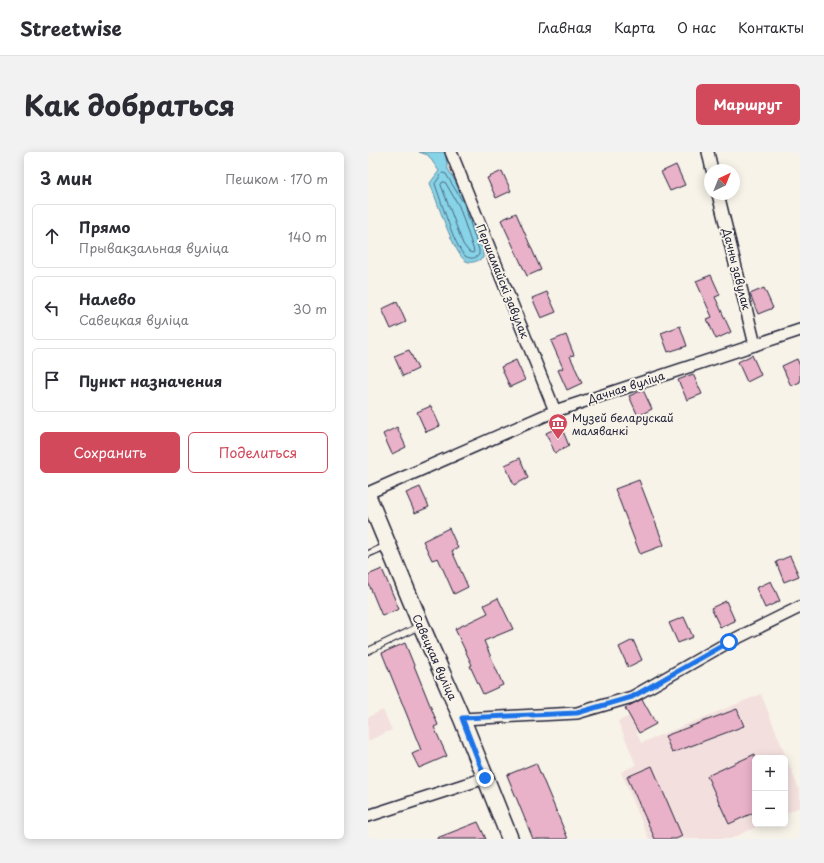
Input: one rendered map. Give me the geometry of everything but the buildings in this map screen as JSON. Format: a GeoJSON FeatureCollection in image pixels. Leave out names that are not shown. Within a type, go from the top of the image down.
{"type":"FeatureCollection","features":[{"type":"Feature","properties":{"kind":"main road","name":"Савецкая вуліца"},"geometry":{"type":"LineString","coordinates":[[368,497],[421,625],[462,718],[510,839]]}},
{"type":"Feature","properties":{"kind":"street","name":"Першамайскі завулак"},"geometry":{"type":"LineString","coordinates":[[451,152],[555,411]]}},
{"type":"Feature","properties":{"kind":"street"},"geometry":{"type":"LineString","coordinates":[[708,152],[711,164]]}},
{"type":"Feature","properties":{"kind":"street","name":"Дачны завулак"},"geometry":{"type":"LineString","coordinates":[[719,200],[755,345]]}},
{"type":"Feature","properties":{"kind":"street","name":"Дачная вуліца"},"geometry":{"type":"LineString","coordinates":[[368,494],[555,411],[800,330]]}},
{"type":"Feature","properties":{"kind":"street"},"geometry":{"type":"LineString","coordinates":[[462,718],[577,713],[632,697],[729,642],[800,606]]}},
{"type":"Feature","properties":{"kind":"street"},"geometry":{"type":"LineString","coordinates":[[368,816],[485,778]]}},
{"type":"Feature","properties":{"kind":"lane"},"geometry":{"type":"LineString","coordinates":[[368,554],[388,545]]}},
{"type":"Feature","properties":{"kind":"lane"},"geometry":{"type":"LineString","coordinates":[[368,651],[421,625]]}},
{"type":"Feature","properties":{"kind":"shaded area"},"geometry":{"type":"Polygon","coordinates":[[[761,694],[785,755],[752,755],[752,827],[756,827],[730,839],[649,839],[621,772],[636,765],[618,721],[630,716],[641,743],[761,694]]]}},
{"type":"Feature","properties":{"kind":"shaded area"},"geometry":{"type":"Polygon","coordinates":[[[383,710],[392,730],[368,741],[368,717],[383,710]]]}},
{"type":"Feature","properties":{"kind":"shaded area"},"geometry":{"type":"Polygon","coordinates":[[[788,762],[800,792],[800,807],[788,813],[788,762]]]}},
{"type":"Feature","properties":{"kind":"water"},"geometry":{"type":"Polygon","coordinates":[[[419,152],[445,152],[448,169],[468,203],[483,249],[483,258],[474,262],[468,262],[461,257],[451,238],[430,183],[439,171],[428,155],[419,152]]]}},
{"type":"Feature","properties":{"kind":"place","name":"Музей беларускай маляванкі"},"geometry":{"type":"Point","coordinates":[558,440]}},
{"type":"Feature","properties":{"kind":"route"},"geometry":{"type":"LineString","coordinates":[[485,778],[462,718],[577,713],[632,697],[729,642]]}}]}
